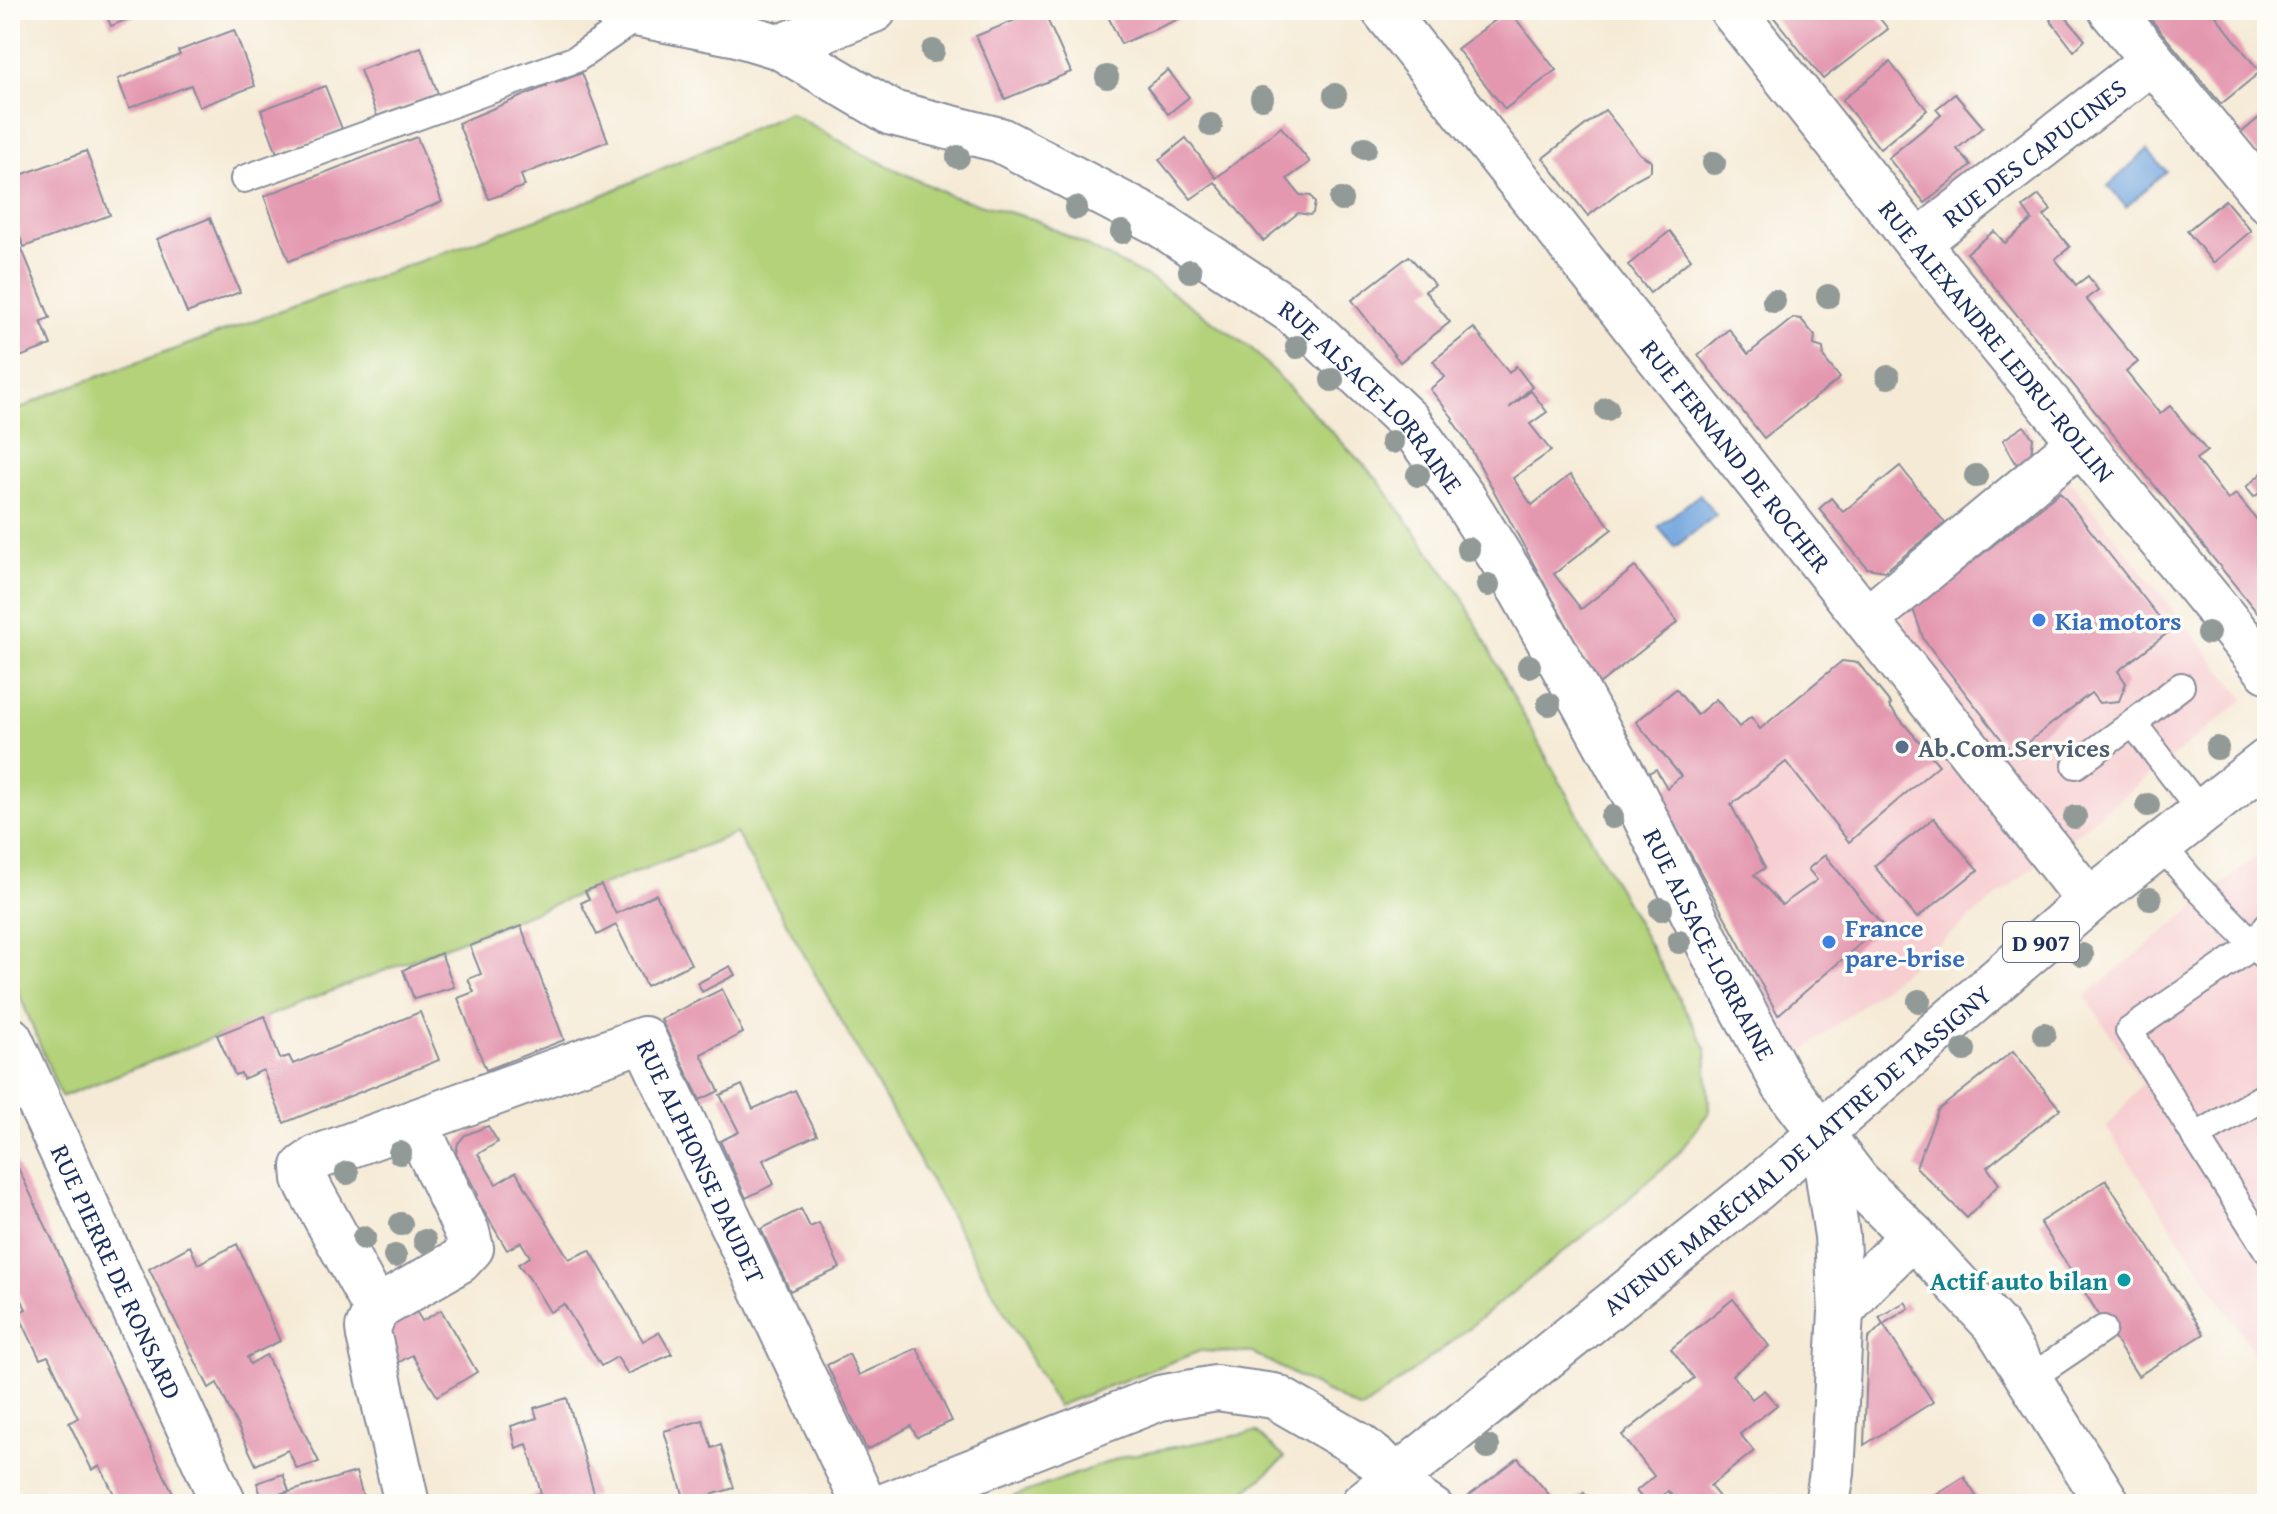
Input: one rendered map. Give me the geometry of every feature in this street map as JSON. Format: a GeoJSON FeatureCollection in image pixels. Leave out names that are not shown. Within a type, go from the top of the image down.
{"type":"FeatureCollection","features":[{"type":"Feature","properties":{"kind":"street"},"geometry":{"type":"LineString","coordinates":[[780,47],[874,10]]}},
{"type":"Feature","properties":{"kind":"street","name":"RUE FERNAND DE ROCHER"},"geometry":{"type":"LineString","coordinates":[[1384,10],[2089,901]]}},
{"type":"Feature","properties":{"kind":"street","name":"RUE ALEXANDRE LEDRU-ROLLIN"},"geometry":{"type":"LineString","coordinates":[[1732,10],[1917,243],[2267,670]]}},
{"type":"Feature","properties":{"kind":"street"},"geometry":{"type":"LineString","coordinates":[[2111,10],[2267,200]]}},
{"type":"Feature","properties":{"kind":"street","name":"RUE ALSACE-LORRAINE"},"geometry":{"type":"LineString","coordinates":[[627,13],[737,34],[780,47],[892,113],[1000,140],[1157,222],[1293,312],[1408,421],[1464,499],[1522,592],[1630,787],[1717,961],[1784,1085],[1858,1182],[1996,1326],[2108,1504]]}},
{"type":"Feature","properties":{"kind":"street","name":"RUE DES CAPUCINES"},"geometry":{"type":"LineString","coordinates":[[1917,243],[2152,61]]}},
{"type":"Feature","properties":{"kind":"street"},"geometry":{"type":"LineString","coordinates":[[1867,619],[2080,442]]}},
{"type":"Feature","properties":{"kind":"street","name":"AVENUE MARÉCHAL DE LATTRE DE TASSIGNY"},"geometry":{"type":"LineString","coordinates":[[1363,1504],[1722,1216],[2089,901],[2267,761]]}},
{"type":"Feature","properties":{"kind":"street","name":"RUE ALPHONSE DAUDET"},"geometry":{"type":"LineString","coordinates":[[407,1504],[372,1323],[305,1179],[304,1167],[318,1157],[644,1039],[864,1504]]}},
{"type":"Feature","properties":{"kind":"street","name":"RUE PIERRE DE RONSARD"},"geometry":{"type":"LineString","coordinates":[[16,1066],[224,1504]]}},
{"type":"Feature","properties":{"kind":"street"},"geometry":{"type":"LineString","coordinates":[[372,1323],[459,1261],[471,1248],[467,1232],[415,1122]]}},
{"type":"Feature","properties":{"kind":"street"},"geometry":{"type":"LineString","coordinates":[[1821,1132],[1837,1236],[1841,1312],[1832,1473],[1827,1504]]}},
{"type":"Feature","properties":{"kind":"street"},"geometry":{"type":"LineString","coordinates":[[1841,1312],[1866,1282],[1913,1236]]}},
{"type":"Feature","properties":{"kind":"street"},"geometry":{"type":"LineString","coordinates":[[889,1504],[1160,1398],[1216,1388],[1274,1396],[1357,1444],[1398,1476]]}},
{"type":"Feature","properties":{"kind":"lane"},"geometry":{"type":"LineString","coordinates":[[244,179],[576,59],[627,13]]}},
{"type":"Feature","properties":{"kind":"lane"},"geometry":{"type":"LineString","coordinates":[[2076,765],[2181,686]]}},
{"type":"Feature","properties":{"kind":"lane"},"geometry":{"type":"LineString","coordinates":[[2133,723],[2201,812]]}},
{"type":"Feature","properties":{"kind":"lane"},"geometry":{"type":"LineString","coordinates":[[2160,844],[2196,886],[2263,943],[2129,1031],[2266,1244]]}},
{"type":"Feature","properties":{"kind":"lane"},"geometry":{"type":"LineString","coordinates":[[2195,1137],[2267,1095]]}},
{"type":"Feature","properties":{"kind":"lane"},"geometry":{"type":"LineString","coordinates":[[2029,1379],[2103,1329]]}},
{"type":"Feature","properties":{"kind":"lane"},"geometry":{"type":"LineString","coordinates":[[1398,1476],[1439,1504]]}},
{"type":"Feature","properties":{"kind":"shaded area"},"geometry":{"type":"Polygon","coordinates":[[[2056,481],[2070,481],[2245,699],[1799,1055],[1658,796],[1751,717],[1849,841],[1939,764],[1904,620],[1906,603],[2056,481]]]}},
{"type":"Feature","properties":{"kind":"shaded area"},"geometry":{"type":"Polygon","coordinates":[[[2267,848],[2267,1372],[2107,1128],[2142,1082],[2085,996],[2267,848]]]}},
{"type":"Feature","properties":{"kind":"green space"},"geometry":{"type":"Polygon","coordinates":[[[789,112],[867,156],[951,196],[1036,220],[1155,281],[1251,348],[1377,479],[1461,595],[1706,1048],[1709,1112],[1677,1155],[1617,1209],[1361,1410],[1253,1353],[1200,1351],[1057,1406],[736,833],[61,1097],[10,971],[10,414],[50,394],[596,198],[789,112]]]}},
{"type":"Feature","properties":{"kind":"green space"},"geometry":{"type":"Polygon","coordinates":[[[1256,1432],[1285,1458],[1230,1504],[993,1504],[1125,1456],[1256,1432]]]}},
{"type":"Feature","properties":{"kind":"water"},"geometry":{"type":"Polygon","coordinates":[[[2147,150],[2166,171],[2126,207],[2108,186],[2147,150]]]}},
{"type":"Feature","properties":{"kind":"water"},"geometry":{"type":"Polygon","coordinates":[[[1700,494],[1716,515],[1675,547],[1658,527],[1700,494]]]}},
{"type":"Feature","properties":{"kind":"building"},"geometry":{"type":"Polygon","coordinates":[[[104,10],[150,10],[111,26],[104,10]]]}},
{"type":"Feature","properties":{"kind":"building"},"geometry":{"type":"Polygon","coordinates":[[[1043,10],[1071,72],[1005,99],[976,36],[1043,10]]]}},
{"type":"Feature","properties":{"kind":"building"},"geometry":{"type":"Polygon","coordinates":[[[1105,10],[1178,10],[1181,18],[1121,44],[1105,10]]]}},
{"type":"Feature","properties":{"kind":"building"},"geometry":{"type":"Polygon","coordinates":[[[1509,10],[1556,70],[1505,109],[1457,49],[1509,10]]]}},
{"type":"Feature","properties":{"kind":"building"},"geometry":{"type":"Polygon","coordinates":[[[1768,10],[1873,10],[1888,29],[1823,79],[1768,10]]]}},
{"type":"Feature","properties":{"kind":"building"},"geometry":{"type":"Polygon","coordinates":[[[2060,10],[2085,40],[2074,51],[2050,20],[2060,10]]]}},
{"type":"Feature","properties":{"kind":"building"},"geometry":{"type":"Polygon","coordinates":[[[2143,10],[2224,10],[2216,16],[2260,72],[2221,104],[2143,10]]]}},
{"type":"Feature","properties":{"kind":"building"},"geometry":{"type":"Polygon","coordinates":[[[234,30],[255,86],[199,107],[191,85],[129,108],[118,79],[180,55],[178,51],[234,30]]]}},
{"type":"Feature","properties":{"kind":"building"},"geometry":{"type":"Polygon","coordinates":[[[421,47],[438,94],[377,116],[360,70],[421,47]]]}},
{"type":"Feature","properties":{"kind":"building"},"geometry":{"type":"Polygon","coordinates":[[[1890,62],[1927,110],[1880,149],[1842,100],[1890,62]]]}},
{"type":"Feature","properties":{"kind":"building"},"geometry":{"type":"Polygon","coordinates":[[[1168,70],[1189,97],[1168,114],[1147,87],[1168,70]]]}},
{"type":"Feature","properties":{"kind":"building"},"geometry":{"type":"Polygon","coordinates":[[[582,73],[608,141],[521,175],[525,186],[489,199],[458,123],[547,86],[545,82],[554,79],[556,83],[582,73]]]}},
{"type":"Feature","properties":{"kind":"building"},"geometry":{"type":"Polygon","coordinates":[[[325,86],[342,129],[277,153],[261,110],[325,86]]]}},
{"type":"Feature","properties":{"kind":"building"},"geometry":{"type":"Polygon","coordinates":[[[1955,94],[1983,127],[1957,149],[1971,165],[1925,203],[1888,158],[1941,115],[1936,109],[1955,94]]]}},
{"type":"Feature","properties":{"kind":"building"},"geometry":{"type":"Polygon","coordinates":[[[1605,110],[1640,154],[1651,161],[1651,171],[1634,180],[1588,216],[1543,158],[1605,110]]]}},
{"type":"Feature","properties":{"kind":"building"},"geometry":{"type":"Polygon","coordinates":[[[2267,111],[2267,166],[2241,133],[2267,111]]]}},
{"type":"Feature","properties":{"kind":"building"},"geometry":{"type":"Polygon","coordinates":[[[1281,127],[1310,162],[1287,179],[1300,195],[1311,196],[1315,203],[1313,213],[1298,213],[1263,241],[1215,182],[1191,199],[1159,160],[1186,138],[1216,178],[1281,127]]]}},
{"type":"Feature","properties":{"kind":"building"},"geometry":{"type":"Polygon","coordinates":[[[417,137],[442,202],[289,261],[264,196],[417,137]]]}},
{"type":"Feature","properties":{"kind":"building"},"geometry":{"type":"Polygon","coordinates":[[[86,151],[110,215],[24,247],[10,210],[10,179],[86,151]]]}},
{"type":"Feature","properties":{"kind":"building"},"geometry":{"type":"Polygon","coordinates":[[[2039,195],[2051,210],[2044,216],[2070,247],[2055,259],[2076,285],[2088,276],[2098,290],[2086,299],[2138,362],[2126,372],[2160,414],[2170,406],[2207,451],[2196,459],[2228,500],[2236,494],[2267,532],[2267,625],[1967,253],[1994,231],[2005,243],[2032,220],[2023,207],[2039,195]]]}},
{"type":"Feature","properties":{"kind":"building"},"geometry":{"type":"Polygon","coordinates":[[[2225,200],[2251,231],[2213,263],[2187,231],[2225,200]]]}},
{"type":"Feature","properties":{"kind":"building"},"geometry":{"type":"Polygon","coordinates":[[[210,218],[240,292],[187,313],[157,239],[210,218]]]}},
{"type":"Feature","properties":{"kind":"building"},"geometry":{"type":"Polygon","coordinates":[[[1670,231],[1691,259],[1650,293],[1628,265],[1670,231]]]}},
{"type":"Feature","properties":{"kind":"building"},"geometry":{"type":"Polygon","coordinates":[[[22,249],[50,318],[41,321],[51,345],[20,357],[18,351],[10,354],[10,254],[22,249]]]}},
{"type":"Feature","properties":{"kind":"building"},"geometry":{"type":"Polygon","coordinates":[[[1409,256],[1435,285],[1425,291],[1450,322],[1400,362],[1352,300],[1409,256]]]}},
{"type":"Feature","properties":{"kind":"building"},"geometry":{"type":"Polygon","coordinates":[[[1793,318],[1801,319],[1815,336],[1814,345],[1823,348],[1824,358],[1840,378],[1764,438],[1698,355],[1729,329],[1748,354],[1793,318]]]}},
{"type":"Feature","properties":{"kind":"building"},"geometry":{"type":"Polygon","coordinates":[[[1474,328],[1509,373],[1516,366],[1532,387],[1509,408],[1531,391],[1547,412],[1530,424],[1551,451],[1513,478],[1532,505],[1570,475],[1612,529],[1554,574],[1581,609],[1635,567],[1678,622],[1599,684],[1466,440],[1430,389],[1445,377],[1433,361],[1474,328]]]}},
{"type":"Feature","properties":{"kind":"building"},"geometry":{"type":"Polygon","coordinates":[[[2024,426],[2033,438],[2031,456],[2018,467],[2003,440],[2024,426]]]}},
{"type":"Feature","properties":{"kind":"building"},"geometry":{"type":"Polygon","coordinates":[[[1900,466],[1945,523],[1885,571],[1867,568],[1819,509],[1831,498],[1843,512],[1900,466]]]}},
{"type":"Feature","properties":{"kind":"building"},"geometry":{"type":"Polygon","coordinates":[[[2265,470],[2267,487],[2254,497],[2246,487],[2265,470]]]}},
{"type":"Feature","properties":{"kind":"building","name":"Kia motors"},"geometry":{"type":"Polygon","coordinates":[[[2060,492],[2170,631],[2118,671],[2126,683],[2119,701],[2099,703],[2091,693],[2013,754],[1924,640],[1913,609],[2060,492]]]}},
{"type":"Feature","properties":{"kind":"building"},"geometry":{"type":"Polygon","coordinates":[[[1842,661],[1858,663],[1891,704],[1889,706],[1939,765],[1849,842],[1786,762],[1731,805],[1765,868],[1754,875],[1782,905],[1817,880],[1808,869],[1825,855],[1882,925],[1778,1015],[1647,774],[1656,769],[1667,788],[1681,776],[1636,722],[1676,689],[1697,715],[1716,699],[1739,727],[1751,717],[1760,729],[1842,661]]]}},
{"type":"Feature","properties":{"kind":"building"},"geometry":{"type":"Polygon","coordinates":[[[1934,818],[1978,870],[1917,918],[1874,866],[1934,818]]]}},
{"type":"Feature","properties":{"kind":"building"},"geometry":{"type":"Polygon","coordinates":[[[601,885],[616,914],[656,894],[691,964],[646,986],[616,925],[597,935],[581,903],[589,899],[585,891],[601,885]]]}},
{"type":"Feature","properties":{"kind":"building"},"geometry":{"type":"Polygon","coordinates":[[[521,926],[564,1040],[486,1070],[458,998],[474,992],[468,979],[481,974],[470,946],[521,926]]]}},
{"type":"Feature","properties":{"kind":"building"},"geometry":{"type":"Polygon","coordinates":[[[441,953],[454,987],[414,999],[403,970],[441,953]]]}},
{"type":"Feature","properties":{"kind":"building"},"geometry":{"type":"Polygon","coordinates":[[[730,966],[735,975],[702,992],[698,983],[730,966]]]}},
{"type":"Feature","properties":{"kind":"building"},"geometry":{"type":"Polygon","coordinates":[[[722,989],[743,1033],[701,1054],[719,1091],[700,1100],[661,1019],[722,989]]]}},
{"type":"Feature","properties":{"kind":"building"},"geometry":{"type":"Polygon","coordinates":[[[420,1012],[439,1060],[284,1123],[263,1070],[243,1079],[241,1073],[235,1075],[217,1035],[265,1016],[280,1059],[289,1056],[293,1064],[420,1012]]]}},
{"type":"Feature","properties":{"kind":"building"},"geometry":{"type":"Polygon","coordinates":[[[2013,1051],[2060,1109],[1987,1167],[1999,1184],[1967,1218],[1916,1167],[1938,1110],[2013,1051]]]}},
{"type":"Feature","properties":{"kind":"building"},"geometry":{"type":"Polygon","coordinates":[[[742,1085],[753,1109],[795,1090],[817,1135],[763,1160],[774,1184],[746,1198],[720,1141],[739,1132],[720,1095],[742,1085]]]}},
{"type":"Feature","properties":{"kind":"building"},"geometry":{"type":"Polygon","coordinates":[[[488,1126],[498,1142],[478,1154],[496,1184],[516,1172],[569,1259],[590,1250],[643,1341],[659,1332],[672,1354],[628,1374],[617,1357],[601,1366],[564,1304],[550,1312],[518,1264],[530,1257],[521,1242],[507,1250],[475,1196],[478,1195],[456,1154],[458,1143],[465,1135],[488,1126]]]}},
{"type":"Feature","properties":{"kind":"building"},"geometry":{"type":"Polygon","coordinates":[[[10,1151],[178,1504],[119,1504],[100,1466],[92,1470],[69,1423],[78,1418],[48,1356],[40,1359],[18,1313],[26,1309],[10,1275],[10,1151]]]}},
{"type":"Feature","properties":{"kind":"building","name":"Actif auto bilan"},"geometry":{"type":"Polygon","coordinates":[[[2106,1180],[2204,1334],[2138,1376],[2040,1222],[2106,1180]]]}},
{"type":"Feature","properties":{"kind":"building"},"geometry":{"type":"Polygon","coordinates":[[[801,1209],[810,1227],[819,1223],[840,1268],[790,1291],[761,1229],[801,1209]]]}},
{"type":"Feature","properties":{"kind":"building"},"geometry":{"type":"Polygon","coordinates":[[[237,1244],[280,1341],[247,1357],[250,1364],[266,1355],[319,1462],[297,1469],[288,1450],[256,1465],[217,1383],[209,1388],[149,1269],[190,1246],[198,1264],[237,1244]]]}},
{"type":"Feature","properties":{"kind":"building"},"geometry":{"type":"Polygon","coordinates":[[[1733,1299],[1769,1346],[1732,1375],[1752,1399],[1764,1390],[1777,1405],[1740,1434],[1754,1451],[1710,1486],[1725,1504],[1679,1504],[1668,1491],[1653,1504],[1647,1504],[1636,1491],[1654,1476],[1622,1435],[1694,1378],[1671,1349],[1733,1299]]]}},
{"type":"Feature","properties":{"kind":"building"},"geometry":{"type":"Polygon","coordinates":[[[1905,1302],[1909,1308],[1883,1324],[1879,1317],[1905,1302]]]}},
{"type":"Feature","properties":{"kind":"building"},"geometry":{"type":"Polygon","coordinates":[[[441,1310],[477,1372],[437,1396],[412,1355],[394,1365],[376,1334],[416,1311],[422,1321],[441,1310]]]}},
{"type":"Feature","properties":{"kind":"building"},"geometry":{"type":"Polygon","coordinates":[[[1883,1324],[1933,1402],[1864,1445],[1868,1339],[1883,1324]]]}},
{"type":"Feature","properties":{"kind":"building"},"geometry":{"type":"Polygon","coordinates":[[[917,1348],[952,1421],[917,1437],[911,1426],[867,1450],[827,1365],[849,1354],[859,1375],[917,1348]]]}},
{"type":"Feature","properties":{"kind":"building"},"geometry":{"type":"Polygon","coordinates":[[[567,1398],[595,1496],[581,1500],[582,1504],[531,1504],[529,1497],[541,1493],[527,1444],[516,1448],[511,1426],[537,1418],[534,1408],[567,1398]]]}},
{"type":"Feature","properties":{"kind":"building"},"geometry":{"type":"Polygon","coordinates":[[[703,1420],[712,1448],[721,1445],[734,1488],[700,1498],[703,1504],[686,1504],[664,1431],[703,1420]]]}},
{"type":"Feature","properties":{"kind":"building"},"geometry":{"type":"Polygon","coordinates":[[[1518,1458],[1557,1504],[1458,1504],[1518,1458]]]}},
{"type":"Feature","properties":{"kind":"building"},"geometry":{"type":"Polygon","coordinates":[[[356,1472],[365,1504],[263,1504],[262,1500],[356,1472]]]}},
{"type":"Feature","properties":{"kind":"building"},"geometry":{"type":"Polygon","coordinates":[[[283,1474],[289,1491],[262,1499],[257,1483],[283,1474]]]}},
{"type":"Feature","properties":{"kind":"building"},"geometry":{"type":"Polygon","coordinates":[[[1964,1477],[1981,1504],[1922,1504],[1964,1477]]]}},
{"type":"Feature","properties":{"kind":"building"},"geometry":{"type":"Polygon","coordinates":[[[1584,1493],[1592,1504],[1571,1504],[1584,1493]]]}},
{"type":"Feature","properties":{"kind":"place","name":"Kia motors"},"geometry":{"type":"Point","coordinates":[2039,620]}},
{"type":"Feature","properties":{"kind":"place","name":"Ab.Com.Services"},"geometry":{"type":"Point","coordinates":[1902,747]}},
{"type":"Feature","properties":{"kind":"place","name":"France pare-brise"},"geometry":{"type":"Point","coordinates":[1829,942]}},
{"type":"Feature","properties":{"kind":"place","name":"Actif auto bilan"},"geometry":{"type":"Point","coordinates":[2124,1280]}}]}
